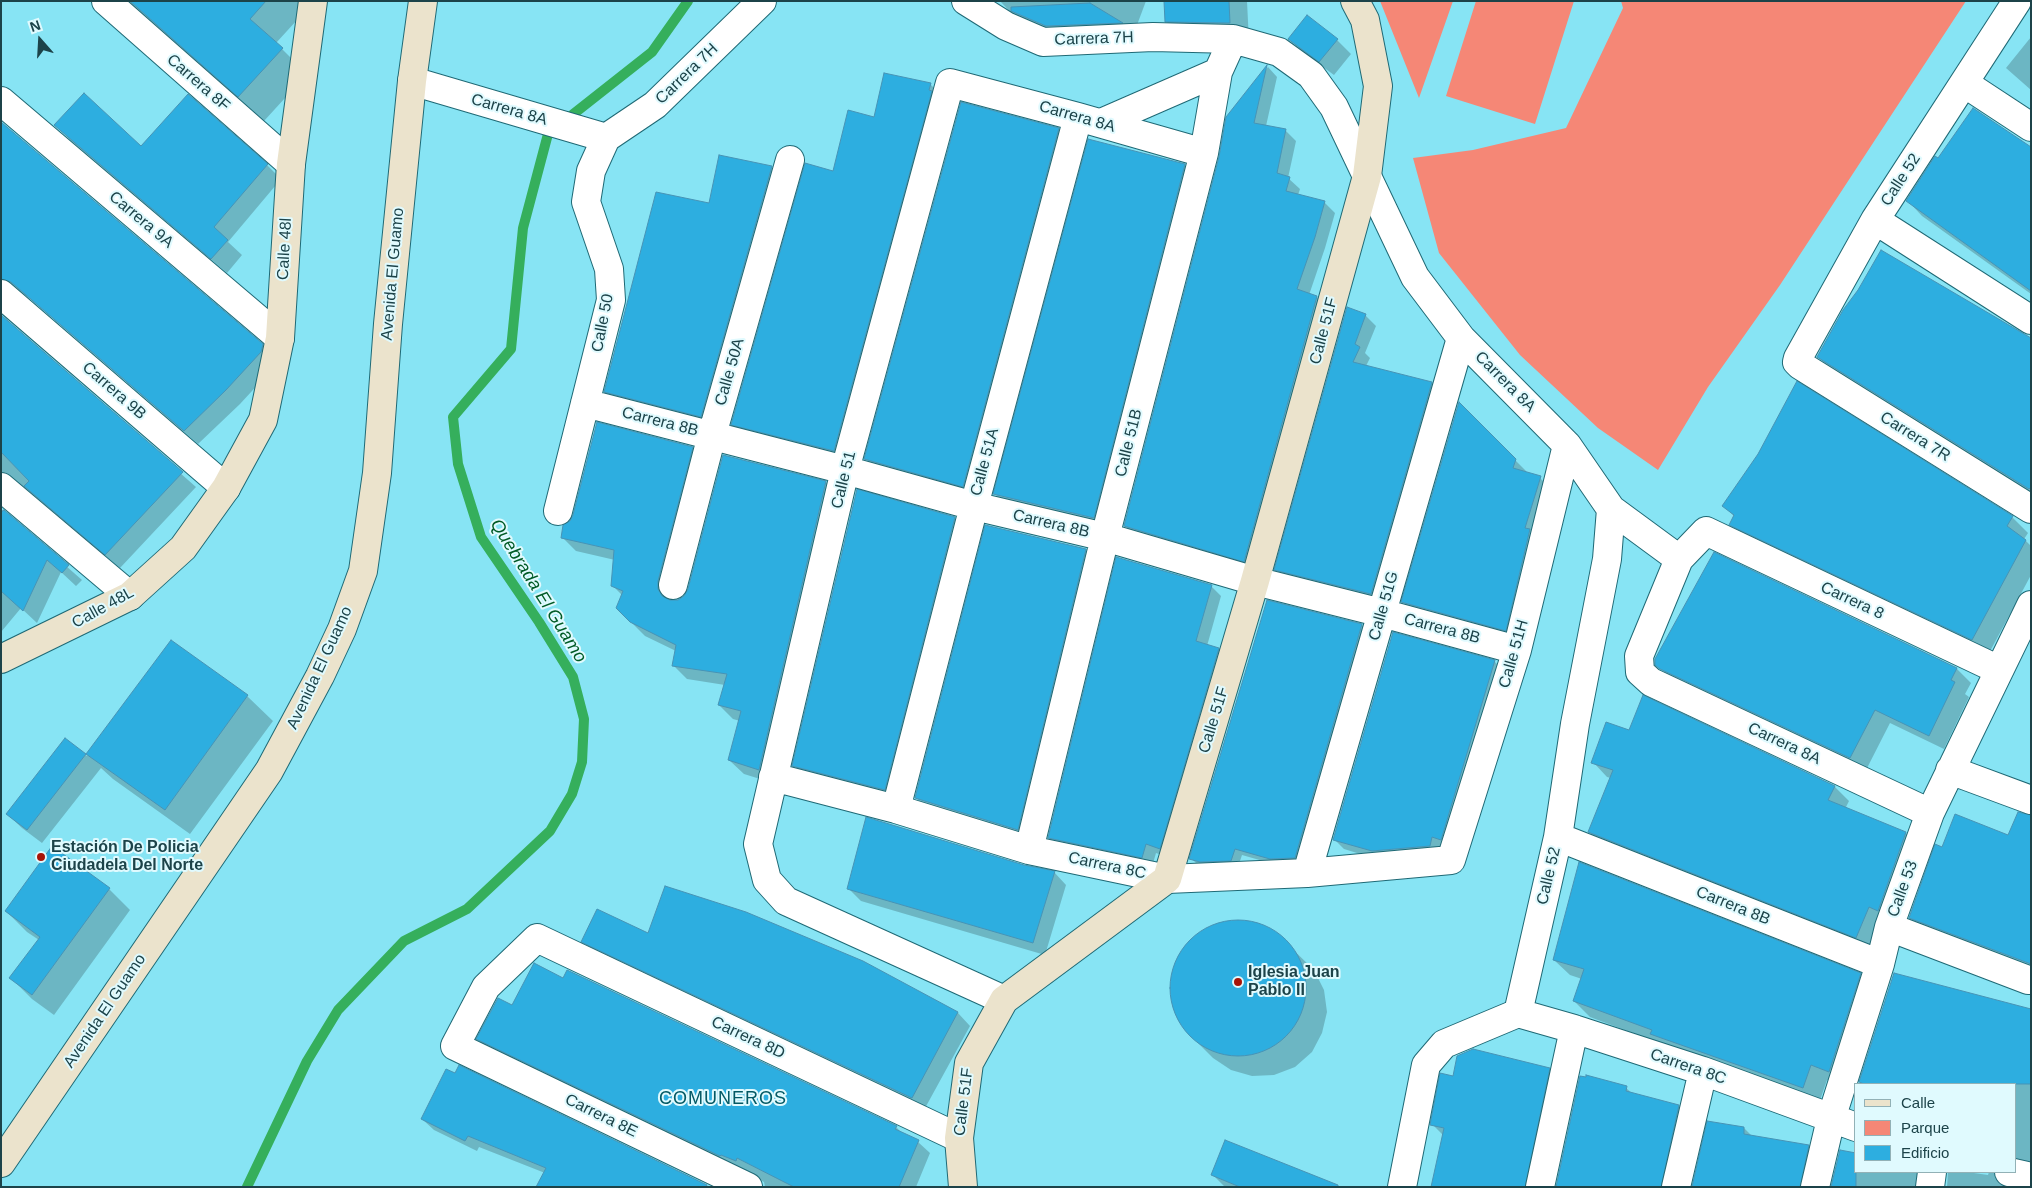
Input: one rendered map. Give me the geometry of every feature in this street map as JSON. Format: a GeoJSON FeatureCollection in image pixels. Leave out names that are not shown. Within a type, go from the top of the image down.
{"type":"FeatureCollection","features":[{"type":"Feature","properties":{"kind":"street","name":"Carrera 8F"},"geometry":{"type":"LineString","coordinates":[[106,1],[291,164]]}},
{"type":"Feature","properties":{"kind":"street","name":"Calle 48l"},"geometry":{"type":"LineString","coordinates":[[226,488],[262,420],[280,338],[291,164],[313,1]]}},
{"type":"Feature","properties":{"kind":"street","name":"Avenida El Guamo"},"geometry":{"type":"LineString","coordinates":[[1,1163],[269,771],[320,676],[342,628],[362,571],[377,473],[388,324],[412,81],[423,1]]}},
{"type":"Feature","properties":{"kind":"street","name":"Carrera 7H"},"geometry":{"type":"LineString","coordinates":[[606,138],[655,105],[762,1]]}},
{"type":"Feature","properties":{"kind":"street","name":"Carrera 7H"},"geometry":{"type":"LineString","coordinates":[[966,1],[1006,26],[1043,42],[1153,37],[1233,39]]}},
{"type":"Feature","properties":{"kind":"street"},"geometry":{"type":"LineString","coordinates":[[1355,1],[1365,20],[1378,86],[1367,176]]}},
{"type":"Feature","properties":{"kind":"street","name":"Calle 52"},"geometry":{"type":"LineString","coordinates":[[1800,365],[1797,362],[1798,358],[1875,220],[2017,1]]}},
{"type":"Feature","properties":{"kind":"street","name":"Carrera 8A"},"geometry":{"type":"LineString","coordinates":[[1233,39],[1279,52],[1311,75],[1334,107],[1416,277],[1461,338],[1567,445],[1612,508],[1680,559],[1639,656],[1640,672],[1650,682],[1930,813]]}},
{"type":"Feature","properties":{"kind":"street","name":"Calle 51B"},"geometry":{"type":"LineString","coordinates":[[1028,850],[1105,537],[1204,153],[1218,72],[1233,39]]}},
{"type":"Feature","properties":{"kind":"street"},"geometry":{"type":"LineString","coordinates":[[1089,120],[1218,72]]}},
{"type":"Feature","properties":{"kind":"street","name":"Carrera 8A"},"geometry":{"type":"LineString","coordinates":[[412,81],[606,138]]}},
{"type":"Feature","properties":{"kind":"street","name":"Carrera 8A"},"geometry":{"type":"LineString","coordinates":[[950,83],[1204,153]]}},
{"type":"Feature","properties":{"kind":"street","name":"Calle 51"},"geometry":{"type":"LineString","coordinates":[[950,83],[845,470],[758,844],[767,880],[786,901],[1004,1000]]}},
{"type":"Feature","properties":{"kind":"street"},"geometry":{"type":"LineString","coordinates":[[1964,83],[2031,126]]}},
{"type":"Feature","properties":{"kind":"street","name":"Carrera 9A"},"geometry":{"type":"LineString","coordinates":[[1,101],[280,338]]}},
{"type":"Feature","properties":{"kind":"street","name":"Calle 51A"},"geometry":{"type":"LineString","coordinates":[[896,809],[974,506],[1089,120]]}},
{"type":"Feature","properties":{"kind":"street","name":"Calle 50"},"geometry":{"type":"LineString","coordinates":[[558,511],[611,300],[609,270],[586,202],[591,171],[606,138]]}},
{"type":"Feature","properties":{"kind":"street","name":"Calle 50A"},"geometry":{"type":"LineString","coordinates":[[672,585],[712,435],[790,160]]}},
{"type":"Feature","properties":{"kind":"street","name":"Calle 51F"},"geometry":{"type":"LineString","coordinates":[[963,1187],[959,1138],[968,1063],[1004,1000],[1167,879],[1255,581],[1367,176]]}},
{"type":"Feature","properties":{"kind":"street"},"geometry":{"type":"LineString","coordinates":[[1875,220],[2031,320]]}},
{"type":"Feature","properties":{"kind":"street","name":"Carrera 9B"},"geometry":{"type":"LineString","coordinates":[[1,294],[226,488]]}},
{"type":"Feature","properties":{"kind":"street","name":"Calle 51G"},"geometry":{"type":"LineString","coordinates":[[1307,873],[1461,338]]}},
{"type":"Feature","properties":{"kind":"street","name":"Carrera 7R"},"geometry":{"type":"LineString","coordinates":[[1800,365],[2031,509]]}},
{"type":"Feature","properties":{"kind":"street","name":"Carrera 8B"},"geometry":{"type":"LineString","coordinates":[[585,403],[845,470],[974,506],[1105,537],[1255,581],[1517,650]]}},
{"type":"Feature","properties":{"kind":"street","name":"Calle 51H"},"geometry":{"type":"LineString","coordinates":[[1451,860],[1517,650],[1567,445]]}},
{"type":"Feature","properties":{"kind":"street"},"geometry":{"type":"LineString","coordinates":[[1,487],[130,596]]}},
{"type":"Feature","properties":{"kind":"street","name":"Calle 48L"},"geometry":{"type":"LineString","coordinates":[[1,659],[130,596],[183,548],[226,488]]}},
{"type":"Feature","properties":{"kind":"street","name":"Calle 52"},"geometry":{"type":"LineString","coordinates":[[1518,1013],[1558,837],[1575,724],[1607,559],[1612,508]]}},
{"type":"Feature","properties":{"kind":"street","name":"Carrera 8"},"geometry":{"type":"LineString","coordinates":[[1680,559],[1706,531],[1998,670]]}},
{"type":"Feature","properties":{"kind":"street","name":"Calle 53"},"geometry":{"type":"LineString","coordinates":[[1815,1187],[1844,1123],[1889,927],[1930,813],[1998,670],[2029,612]]}},
{"type":"Feature","properties":{"kind":"street"},"geometry":{"type":"LineString","coordinates":[[1950,770],[2031,800]]}},
{"type":"Feature","properties":{"kind":"street","name":"Carrera 8C"},"geometry":{"type":"LineString","coordinates":[[773,777],[896,809],[1028,850],[1167,879],[1307,873],[1451,860]]}},
{"type":"Feature","properties":{"kind":"street","name":"Carrera 8B"},"geometry":{"type":"LineString","coordinates":[[1558,837],[1880,964]]}},
{"type":"Feature","properties":{"kind":"street"},"geometry":{"type":"LineString","coordinates":[[1889,927],[2028,980]]}},
{"type":"Feature","properties":{"kind":"street","name":"Carrera 8D"},"geometry":{"type":"LineString","coordinates":[[455,1046],[486,986],[537,938],[959,1138]]}},
{"type":"Feature","properties":{"kind":"street"},"geometry":{"type":"LineString","coordinates":[[1402,1187],[1426,1065],[1444,1044],[1518,1013]]}},
{"type":"Feature","properties":{"kind":"street","name":"Carrera 8C"},"geometry":{"type":"LineString","coordinates":[[1518,1013],[1703,1071],[1844,1123]]}},
{"type":"Feature","properties":{"kind":"street"},"geometry":{"type":"LineString","coordinates":[[1540,1187],[1574,1029]]}},
{"type":"Feature","properties":{"kind":"street","name":"Carrera 8E"},"geometry":{"type":"LineString","coordinates":[[455,1046],[748,1187]]}},
{"type":"Feature","properties":{"kind":"street"},"geometry":{"type":"LineString","coordinates":[[1676,1187],[1703,1071]]}},
{"type":"Feature","properties":{"kind":"street"},"geometry":{"type":"LineString","coordinates":[[1930,1187],[1932,1173]]}},
{"type":"Feature","properties":{"kind":"street"},"geometry":{"type":"LineString","coordinates":[[2013,1173],[2031,1177]]}},
{"type":"Feature","properties":{"kind":"green space"},"geometry":{"type":"Polygon","coordinates":[[[1380,1],[1453,1],[1419,98],[1380,1]]]}},
{"type":"Feature","properties":{"kind":"green space"},"geometry":{"type":"Polygon","coordinates":[[[1476,1],[1574,1],[1535,124],[1446,96],[1476,1]]]}},
{"type":"Feature","properties":{"kind":"green space"},"geometry":{"type":"Polygon","coordinates":[[[1621,1],[1966,1],[1780,285],[1708,387],[1658,470],[1598,428],[1520,355],[1439,253],[1413,158],[1473,150],[1566,128],[1623,8],[1621,1]]]}},
{"type":"Feature","properties":{"kind":"building"},"geometry":{"type":"Polygon","coordinates":[[[130,1],[266,1],[250,19],[283,48],[238,97],[130,1]]]}},
{"type":"Feature","properties":{"kind":"building"},"geometry":{"type":"Polygon","coordinates":[[[1164,1],[1229,1],[1230,23],[1165,22],[1164,1]]]}},
{"type":"Feature","properties":{"kind":"building"},"geometry":{"type":"Polygon","coordinates":[[[1090,3],[1123,23],[1046,26],[1011,11],[1011,7],[1090,3]]]}},
{"type":"Feature","properties":{"kind":"building"},"geometry":{"type":"Polygon","coordinates":[[[1307,15],[1338,39],[1319,62],[1288,39],[1307,15]]]}},
{"type":"Feature","properties":{"kind":"building"},"geometry":{"type":"Polygon","coordinates":[[[1267,65],[1254,123],[1286,129],[1277,173],[1290,177],[1286,191],[1325,201],[1297,289],[1317,296],[1244,562],[1124,526],[1219,157],[1226,117],[1267,65]]]}},
{"type":"Feature","properties":{"kind":"building"},"geometry":{"type":"Polygon","coordinates":[[[884,73],[931,83],[929,90],[932,91],[834,451],[731,425],[805,163],[833,171],[848,110],[874,117],[884,73]]]}},
{"type":"Feature","properties":{"kind":"building"},"geometry":{"type":"Polygon","coordinates":[[[84,93],[141,146],[188,94],[268,164],[214,227],[228,240],[211,259],[54,125],[84,93]]]}},
{"type":"Feature","properties":{"kind":"building"},"geometry":{"type":"Polygon","coordinates":[[[961,102],[1059,128],[963,487],[864,459],[961,102]]]}},
{"type":"Feature","properties":{"kind":"building"},"geometry":{"type":"Polygon","coordinates":[[[1973,108],[2031,147],[2031,291],[1906,201],[1935,156],[1938,158],[1973,108]]]}},
{"type":"Feature","properties":{"kind":"building"},"geometry":{"type":"Polygon","coordinates":[[[1,122],[263,344],[261,352],[184,431],[11,282],[1,279],[1,122]]]}},
{"type":"Feature","properties":{"kind":"building"},"geometry":{"type":"Polygon","coordinates":[[[1088,139],[1185,164],[1094,518],[993,494],[1088,139]]]}},
{"type":"Feature","properties":{"kind":"building"},"geometry":{"type":"Polygon","coordinates":[[[719,155],[772,166],[701,417],[604,392],[656,192],[709,203],[719,155]]]}},
{"type":"Feature","properties":{"kind":"building"},"geometry":{"type":"Polygon","coordinates":[[[1881,250],[2031,338],[2031,487],[2029,489],[1817,357],[1843,310],[1858,290],[1881,250]]]}},
{"type":"Feature","properties":{"kind":"building"},"geometry":{"type":"Polygon","coordinates":[[[1347,307],[1366,314],[1355,344],[1360,347],[1353,362],[1432,382],[1371,594],[1274,570],[1347,307]]]}},
{"type":"Feature","properties":{"kind":"building"},"geometry":{"type":"Polygon","coordinates":[[[1,315],[183,472],[105,555],[24,486],[29,481],[1,452],[1,315]]]}},
{"type":"Feature","properties":{"kind":"building"},"geometry":{"type":"Polygon","coordinates":[[[1797,381],[2013,516],[2007,526],[2026,540],[1972,640],[1729,525],[1734,515],[1722,506],[1758,454],[1797,381]]]}},
{"type":"Feature","properties":{"kind":"building"},"geometry":{"type":"Polygon","coordinates":[[[1459,402],[1516,459],[1513,468],[1541,476],[1525,528],[1530,529],[1506,631],[1401,602],[1459,402]]]}},
{"type":"Feature","properties":{"kind":"building"},"geometry":{"type":"Polygon","coordinates":[[[597,422],[693,447],[658,581],[658,589],[662,596],[670,600],[678,600],[684,596],[688,589],[723,455],[826,481],[759,770],[728,760],[741,711],[718,705],[727,674],[672,666],[676,645],[630,622],[616,608],[623,591],[611,586],[614,550],[561,538],[563,525],[570,521],[573,515],[597,422]]]}},
{"type":"Feature","properties":{"kind":"building"},"geometry":{"type":"Polygon","coordinates":[[[857,489],[955,517],[885,790],[792,766],[857,489]]]}},
{"type":"Feature","properties":{"kind":"building"},"geometry":{"type":"Polygon","coordinates":[[[4,510],[69,565],[62,573],[47,560],[23,611],[1,591],[1,512],[4,510]]]}},
{"type":"Feature","properties":{"kind":"building"},"geometry":{"type":"Polygon","coordinates":[[[985,525],[1086,549],[1018,830],[915,798],[985,525]]]}},
{"type":"Feature","properties":{"kind":"building"},"geometry":{"type":"Polygon","coordinates":[[[1714,552],[1957,668],[1951,680],[1955,682],[1929,736],[1875,710],[1850,758],[1655,665],[1655,659],[1714,552]]]}},
{"type":"Feature","properties":{"kind":"building"},"geometry":{"type":"Polygon","coordinates":[[[1116,557],[1212,585],[1196,641],[1219,648],[1160,849],[1146,844],[1142,858],[1048,838],[1116,557]]]}},
{"type":"Feature","properties":{"kind":"building"},"geometry":{"type":"Polygon","coordinates":[[[1267,600],[1362,624],[1295,858],[1270,859],[1235,849],[1231,861],[1200,862],[1189,859],[1267,600]]]}},
{"type":"Feature","properties":{"kind":"building"},"geometry":{"type":"Polygon","coordinates":[[[1393,632],[1495,660],[1441,840],[1432,837],[1430,846],[1372,851],[1333,840],[1393,632]]]}},
{"type":"Feature","properties":{"kind":"building"},"geometry":{"type":"Polygon","coordinates":[[[171,640],[248,695],[165,810],[86,754],[171,640]]]}},
{"type":"Feature","properties":{"kind":"building"},"geometry":{"type":"Polygon","coordinates":[[[1643,695],[1835,786],[1828,800],[1906,832],[1878,911],[1869,907],[1856,938],[1588,832],[1613,770],[1591,763],[1606,722],[1629,730],[1643,695]]]}},
{"type":"Feature","properties":{"kind":"building"},"geometry":{"type":"Polygon","coordinates":[[[65,738],[86,754],[27,830],[6,814],[65,738]]]}},
{"type":"Feature","properties":{"kind":"building"},"geometry":{"type":"Polygon","coordinates":[[[2018,812],[2031,815],[2031,964],[1909,918],[1935,844],[1942,847],[1955,814],[2008,835],[2018,812]]]}},
{"type":"Feature","properties":{"kind":"building"},"geometry":{"type":"Polygon","coordinates":[[[866,817],[1024,865],[1055,871],[1033,943],[847,889],[866,817]]]}},
{"type":"Feature","properties":{"kind":"building"},"geometry":{"type":"Polygon","coordinates":[[[52,846],[110,888],[32,995],[9,978],[40,937],[5,911],[52,846]]]}},
{"type":"Feature","properties":{"kind":"building"},"geometry":{"type":"Polygon","coordinates":[[[1579,862],[1861,973],[1829,1072],[1811,1065],[1803,1088],[1650,1034],[1652,1030],[1573,1001],[1584,969],[1553,960],[1579,862]]]}},
{"type":"Feature","properties":{"kind":"building"},"geometry":{"type":"Polygon","coordinates":[[[665,886],[746,912],[863,961],[958,1012],[912,1098],[581,942],[597,909],[648,933],[665,886]]]}},
{"type":"Feature","properties":{"kind":"building","name":"Iglesia Juan Pablo II"},"geometry":{"type":"Polygon","coordinates":[[[1238,920],[1264,926],[1286,940],[1300,962],[1306,988],[1300,1014],[1286,1036],[1264,1050],[1238,1056],[1212,1050],[1190,1036],[1176,1014],[1170,988],[1176,962],[1190,940],[1212,926],[1238,920]]]}},
{"type":"Feature","properties":{"kind":"building"},"geometry":{"type":"Polygon","coordinates":[[[534,963],[563,978],[567,970],[897,1126],[895,1129],[919,1140],[899,1187],[794,1187],[737,1158],[736,1161],[720,1156],[476,1039],[498,998],[512,1005],[534,963]]]}},
{"type":"Feature","properties":{"kind":"building"},"geometry":{"type":"Polygon","coordinates":[[[1894,973],[2031,1009],[2031,1084],[1859,1082],[1894,973]]]}},
{"type":"Feature","properties":{"kind":"building"},"geometry":{"type":"Polygon","coordinates":[[[1473,1049],[1550,1068],[1525,1187],[1431,1187],[1444,1128],[1430,1125],[1440,1073],[1453,1076],[1457,1056],[1473,1049]]]}},
{"type":"Feature","properties":{"kind":"building"},"geometry":{"type":"Polygon","coordinates":[[[459,1065],[707,1185],[706,1187],[536,1187],[546,1168],[468,1136],[465,1141],[421,1119],[446,1069],[455,1073],[459,1065]]]}},
{"type":"Feature","properties":{"kind":"building"},"geometry":{"type":"Polygon","coordinates":[[[1586,1075],[1627,1086],[1626,1091],[1679,1105],[1661,1187],[1556,1187],[1580,1076],[1586,1077],[1586,1075]]]}},
{"type":"Feature","properties":{"kind":"building"},"geometry":{"type":"Polygon","coordinates":[[[1707,1121],[1744,1127],[1744,1134],[1809,1145],[1800,1187],[1692,1187],[1707,1121]]]}},
{"type":"Feature","properties":{"kind":"building"},"geometry":{"type":"Polygon","coordinates":[[[1225,1140],[1338,1185],[1338,1187],[1240,1187],[1211,1175],[1225,1140]]]}},
{"type":"Feature","properties":{"kind":"building"},"geometry":{"type":"Polygon","coordinates":[[[1840,1150],[1854,1153],[1856,1187],[1831,1187],[1840,1150]]]}},
{"type":"Feature","properties":{"kind":"waterway","name":"Quebrada El Guamo"},"geometry":{"type":"LineString","coordinates":[[247,1187],[307,1061],[338,1010],[404,941],[467,909],[550,831],[572,794],[582,762],[584,719],[573,677],[539,622],[481,537],[458,464],[453,417],[511,349],[523,228],[548,134],[652,52],[688,1]]}},
{"type":"Feature","properties":{"kind":"place","name":"Estación De Policia Ciudadela Del Norte"},"geometry":{"type":"Point","coordinates":[41,857]}},
{"type":"Feature","properties":{"kind":"place","name":"Iglesia Juan Pablo II"},"geometry":{"type":"Point","coordinates":[1238,982]}},
{"type":"Feature","properties":{"kind":"district","name":"COMUNEROS"},"geometry":{"type":"Point","coordinates":[723,1099]}}]}
